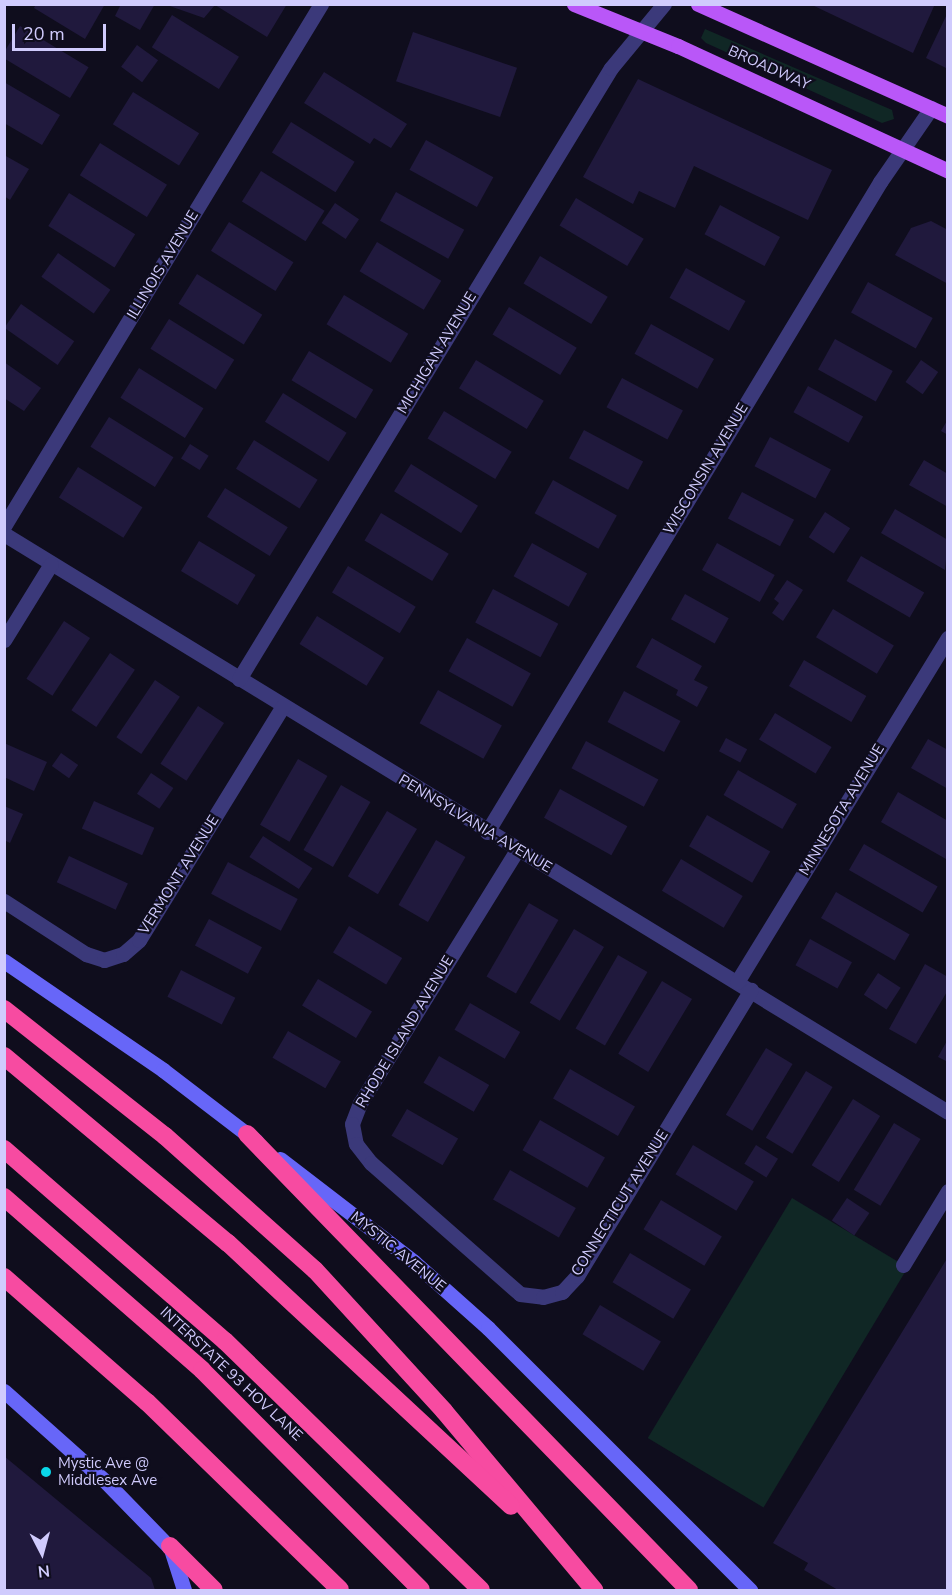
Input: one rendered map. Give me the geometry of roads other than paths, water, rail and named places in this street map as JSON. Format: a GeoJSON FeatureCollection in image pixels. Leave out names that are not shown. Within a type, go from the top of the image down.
{"type":"FeatureCollection","features":[{"type":"Feature","properties":{"kind":"highway"},"geometry":{"type":"LineString","coordinates":[[4,1010],[165,1136],[315,1270],[444,1411],[594,1590]]}},
{"type":"Feature","properties":{"kind":"highway"},"geometry":{"type":"LineString","coordinates":[[4,1056],[228,1243],[567,1558]]}},
{"type":"Feature","properties":{"kind":"highway"},"geometry":{"type":"LineString","coordinates":[[247,1134],[689,1590]]}},
{"type":"Feature","properties":{"kind":"highway"},"geometry":{"type":"LineString","coordinates":[[4,1149],[225,1341],[481,1590]]}},
{"type":"Feature","properties":{"kind":"highway","name":"INTERSTATE 93 HOV LANE"},"geometry":{"type":"LineString","coordinates":[[4,1197],[202,1370],[421,1590]]}},
{"type":"Feature","properties":{"kind":"highway"},"geometry":{"type":"LineString","coordinates":[[4,1277],[147,1402],[340,1590]]}},
{"type":"Feature","properties":{"kind":"highway"},"geometry":{"type":"LineString","coordinates":[[170,1546],[214,1590]]}},
{"type":"Feature","properties":{"kind":"highway"},"geometry":{"type":"LineString","coordinates":[[315,1566],[332,1590]]}},
{"type":"Feature","properties":{"kind":"main road","name":"BROADWAY"},"geometry":{"type":"LineString","coordinates":[[574,4],[641,31],[948,171]]}},
{"type":"Feature","properties":{"kind":"main road","name":"BROADWAY"},"geometry":{"type":"LineString","coordinates":[[698,4],[948,116]]}},
{"type":"Feature","properties":{"kind":"main road","name":"MYSTIC AVENUE"},"geometry":{"type":"LineString","coordinates":[[4,961],[247,1134],[414,1262],[488,1328],[750,1590]]}},
{"type":"Feature","properties":{"kind":"main road"},"geometry":{"type":"LineString","coordinates":[[4,1391],[105,1481],[170,1546],[207,1590]]}},
{"type":"Feature","properties":{"kind":"main road"},"geometry":{"type":"LineString","coordinates":[[170,1546],[184,1590]]}},
{"type":"Feature","properties":{"kind":"street","name":"ILLINOIS AVENUE"},"geometry":{"type":"LineString","coordinates":[[4,526],[321,4]]}},
{"type":"Feature","properties":{"kind":"street","name":"MICHIGAN AVENUE"},"geometry":{"type":"LineString","coordinates":[[240,679],[611,68],[664,4]]}},
{"type":"Feature","properties":{"kind":"street","name":"WISCONSIN AVENUE"},"geometry":{"type":"LineString","coordinates":[[487,832],[902,149],[931,108]]}},
{"type":"Feature","properties":{"kind":"street","name":"PENNSYLVANIA AVENUE"},"geometry":{"type":"LineString","coordinates":[[4,534],[487,832],[751,990],[948,1112]]}},
{"type":"Feature","properties":{"kind":"street"},"geometry":{"type":"LineString","coordinates":[[4,640],[51,564]]}},
{"type":"Feature","properties":{"kind":"street","name":"MINNESOTA AVENUE"},"geometry":{"type":"LineString","coordinates":[[737,982],[948,638]]}},
{"type":"Feature","properties":{"kind":"street","name":"VERMONT AVENUE"},"geometry":{"type":"LineString","coordinates":[[5,901],[86,954],[104,960],[123,954],[139,940],[283,706]]}},
{"type":"Feature","properties":{"kind":"street","name":"RHODE ISLAND AVENUE"},"geometry":{"type":"LineString","coordinates":[[445,1227],[371,1163],[356,1144],[351,1124],[360,1103],[517,850]]}},
{"type":"Feature","properties":{"kind":"street","name":"CONNECTICUT AVENUE"},"geometry":{"type":"LineString","coordinates":[[445,1227],[520,1294],[543,1297],[562,1292],[577,1276],[751,990]]}},
{"type":"Feature","properties":{"kind":"street"},"geometry":{"type":"LineString","coordinates":[[903,1265],[948,1191]]}},
{"type":"Feature","properties":{"kind":"place","name":"Mystic Ave @ Middlesex Ave"},"geometry":{"type":"Point","coordinates":[46,1472]}}]}
